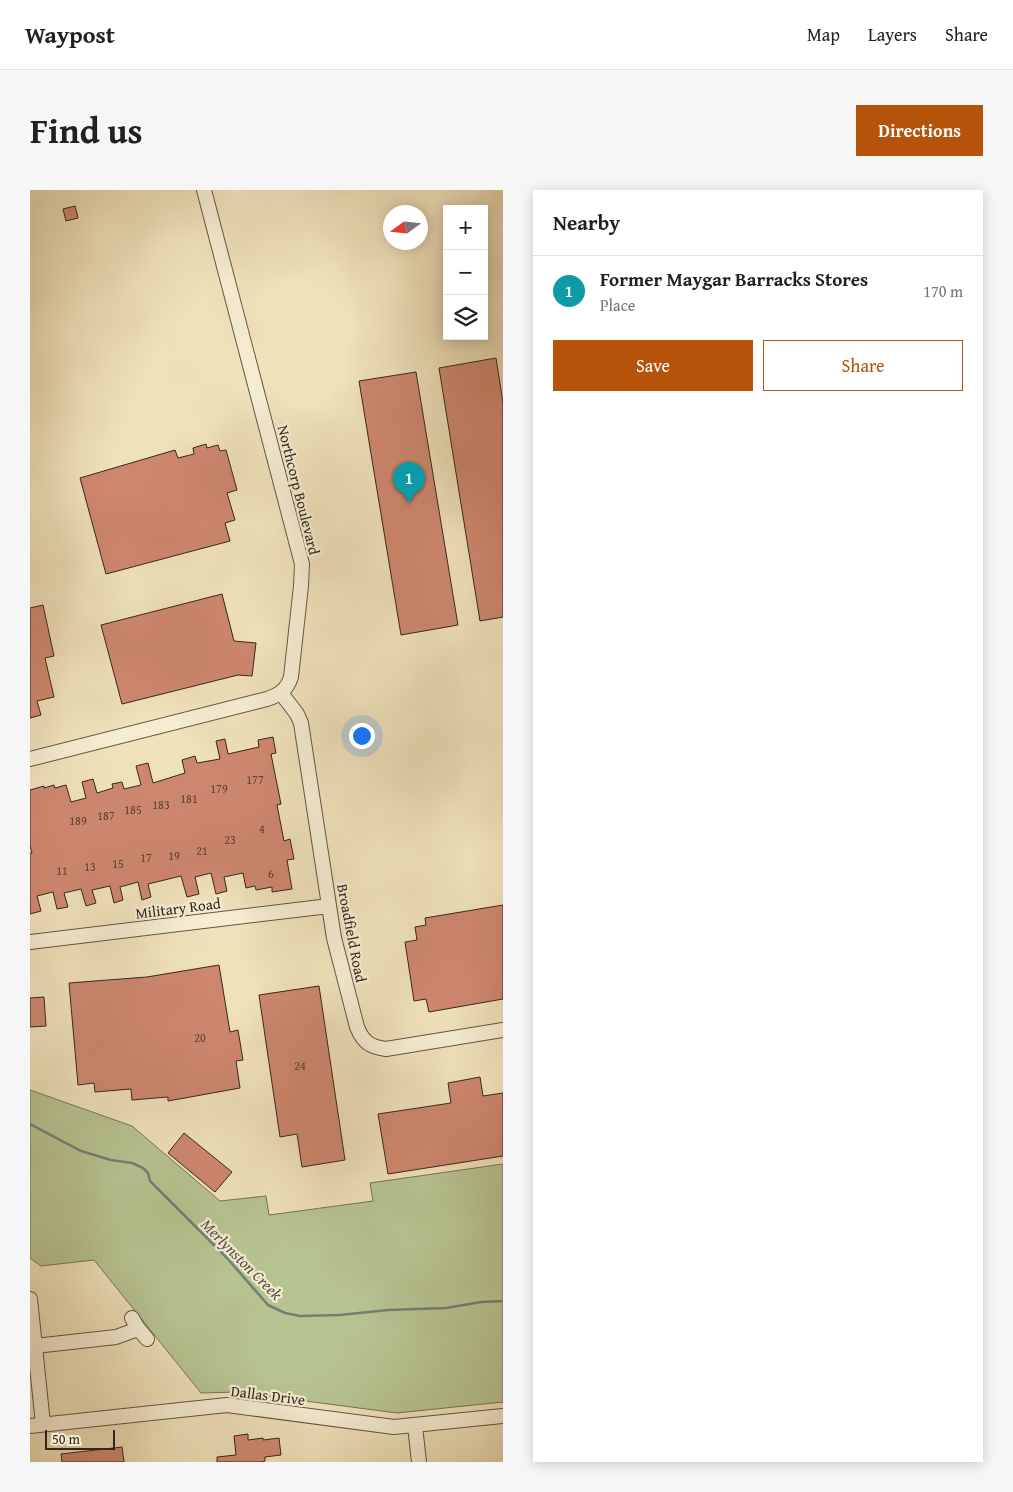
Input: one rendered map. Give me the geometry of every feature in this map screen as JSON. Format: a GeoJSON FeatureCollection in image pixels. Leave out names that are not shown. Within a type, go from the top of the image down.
{"type":"FeatureCollection","features":[{"type":"Feature","properties":{"kind":"street","name":"Northcorp Boulevard"},"geometry":{"type":"LineString","coordinates":[[204,190],[302,564],[291,678],[281,693]]}},
{"type":"Feature","properties":{"kind":"street"},"geometry":{"type":"LineString","coordinates":[[30,759],[267,699],[281,693]]}},
{"type":"Feature","properties":{"kind":"street","name":"Broadfield Road"},"geometry":{"type":"LineString","coordinates":[[281,693],[297,714],[300,723],[337,948],[356,1028],[364,1042],[371,1046],[386,1049],[503,1030]]}},
{"type":"Feature","properties":{"kind":"street","name":"Military Road"},"geometry":{"type":"LineString","coordinates":[[30,942],[329,906]]}},
{"type":"Feature","properties":{"kind":"street"},"geometry":{"type":"LineString","coordinates":[[30,1299],[35,1346],[37,1425]]}},
{"type":"Feature","properties":{"kind":"street"},"geometry":{"type":"LineString","coordinates":[[35,1346],[116,1337],[139,1329]]}},
{"type":"Feature","properties":{"kind":"street","name":"Dallas Drive"},"geometry":{"type":"LineString","coordinates":[[37,1425],[227,1405],[388,1426],[416,1426],[503,1416]]}},
{"type":"Feature","properties":{"kind":"street"},"geometry":{"type":"LineString","coordinates":[[416,1426],[419,1462]]}},
{"type":"Feature","properties":{"kind":"green space"},"geometry":{"type":"Polygon","coordinates":[[[30,1090],[132,1126],[220,1201],[266,1196],[269,1215],[373,1201],[370,1183],[503,1164],[503,1402],[397,1413],[237,1392],[201,1393],[94,1260],[41,1266],[30,1258],[30,1090]]]}},
{"type":"Feature","properties":{"kind":"building"},"geometry":{"type":"Polygon","coordinates":[[[75,206],[78,218],[66,221],[63,209],[75,206]]]}},
{"type":"Feature","properties":{"kind":"building"},"geometry":{"type":"Polygon","coordinates":[[[496,358],[503,403],[503,617],[480,621],[439,368],[496,358]]]}},
{"type":"Feature","properties":{"kind":"building"},"geometry":{"type":"Polygon","coordinates":[[[416,372],[458,625],[401,635],[359,381],[416,372]]]}},
{"type":"Feature","properties":{"kind":"building"},"geometry":{"type":"Polygon","coordinates":[[[206,444],[207,448],[218,445],[220,451],[226,450],[237,490],[227,493],[235,520],[225,523],[230,541],[106,574],[80,478],[175,450],[178,458],[194,454],[193,448],[206,444]]]}},
{"type":"Feature","properties":{"kind":"building"},"geometry":{"type":"Polygon","coordinates":[[[222,594],[234,641],[256,643],[252,676],[238,675],[122,704],[101,625],[222,594]]]}},
{"type":"Feature","properties":{"kind":"building"},"geometry":{"type":"Polygon","coordinates":[[[43,605],[54,656],[45,658],[54,697],[37,701],[41,715],[30,718],[30,608],[43,605]]]}},
{"type":"Feature","properties":{"kind":"building"},"geometry":{"type":"Polygon","coordinates":[[[273,737],[276,753],[271,754],[281,804],[277,805],[284,841],[290,839],[294,859],[287,860],[292,889],[272,892],[272,887],[256,890],[255,886],[246,888],[243,873],[224,877],[227,891],[216,894],[211,873],[195,877],[199,894],[187,897],[181,876],[148,884],[151,897],[142,900],[138,882],[120,887],[123,900],[114,903],[110,886],[92,890],[96,903],[86,906],[81,889],[64,893],[68,907],[57,909],[53,892],[37,896],[41,911],[30,914],[30,853],[32,853],[30,846],[30,790],[44,786],[44,788],[54,785],[55,788],[66,785],[71,802],[86,798],[82,782],[93,779],[97,793],[113,788],[112,784],[122,782],[124,789],[141,785],[136,766],[148,763],[153,783],[185,773],[182,760],[195,756],[197,763],[220,759],[216,741],[225,739],[228,754],[259,747],[258,740],[273,737]]]}},
{"type":"Feature","properties":{"kind":"building"},"geometry":{"type":"Polygon","coordinates":[[[503,905],[503,999],[429,1012],[426,999],[414,1001],[405,942],[417,940],[415,927],[426,925],[425,918],[503,905]]]}},
{"type":"Feature","properties":{"kind":"building"},"geometry":{"type":"Polygon","coordinates":[[[219,965],[230,1032],[238,1030],[243,1060],[236,1061],[240,1088],[168,1101],[168,1097],[132,1100],[131,1089],[95,1092],[94,1083],[78,1085],[69,983],[147,977],[219,965]]]}},
{"type":"Feature","properties":{"kind":"building"},"geometry":{"type":"Polygon","coordinates":[[[319,986],[345,1160],[302,1167],[297,1134],[280,1137],[259,995],[319,986]]]}},
{"type":"Feature","properties":{"kind":"building"},"geometry":{"type":"Polygon","coordinates":[[[44,997],[46,1026],[30,1027],[30,998],[44,997]]]}},
{"type":"Feature","properties":{"kind":"building"},"geometry":{"type":"Polygon","coordinates":[[[480,1077],[483,1096],[503,1093],[503,1156],[388,1174],[378,1114],[451,1103],[448,1083],[480,1077]]]}},
{"type":"Feature","properties":{"kind":"building"},"geometry":{"type":"Polygon","coordinates":[[[184,1133],[232,1172],[215,1192],[168,1153],[184,1133]]]}},
{"type":"Feature","properties":{"kind":"building"},"geometry":{"type":"Polygon","coordinates":[[[248,1434],[248,1440],[279,1438],[281,1455],[265,1457],[265,1461],[262,1462],[217,1462],[217,1457],[236,1455],[234,1436],[248,1434]]]}},
{"type":"Feature","properties":{"kind":"building"},"geometry":{"type":"Polygon","coordinates":[[[122,1447],[124,1462],[62,1462],[61,1454],[122,1447]]]}},
{"type":"Feature","properties":{"kind":"waterway","name":"Merlynston Creek"},"geometry":{"type":"LineString","coordinates":[[30,1124],[81,1151],[111,1160],[132,1163],[143,1168],[148,1173],[150,1181],[227,1258],[268,1305],[285,1313],[300,1316],[340,1315],[388,1310],[446,1308],[481,1302],[503,1301]]}},
{"type":"Feature","properties":{"kind":"place","name":"Former Maygar Barracks Stores"},"geometry":{"type":"Point","coordinates":[409,503]}}]}
